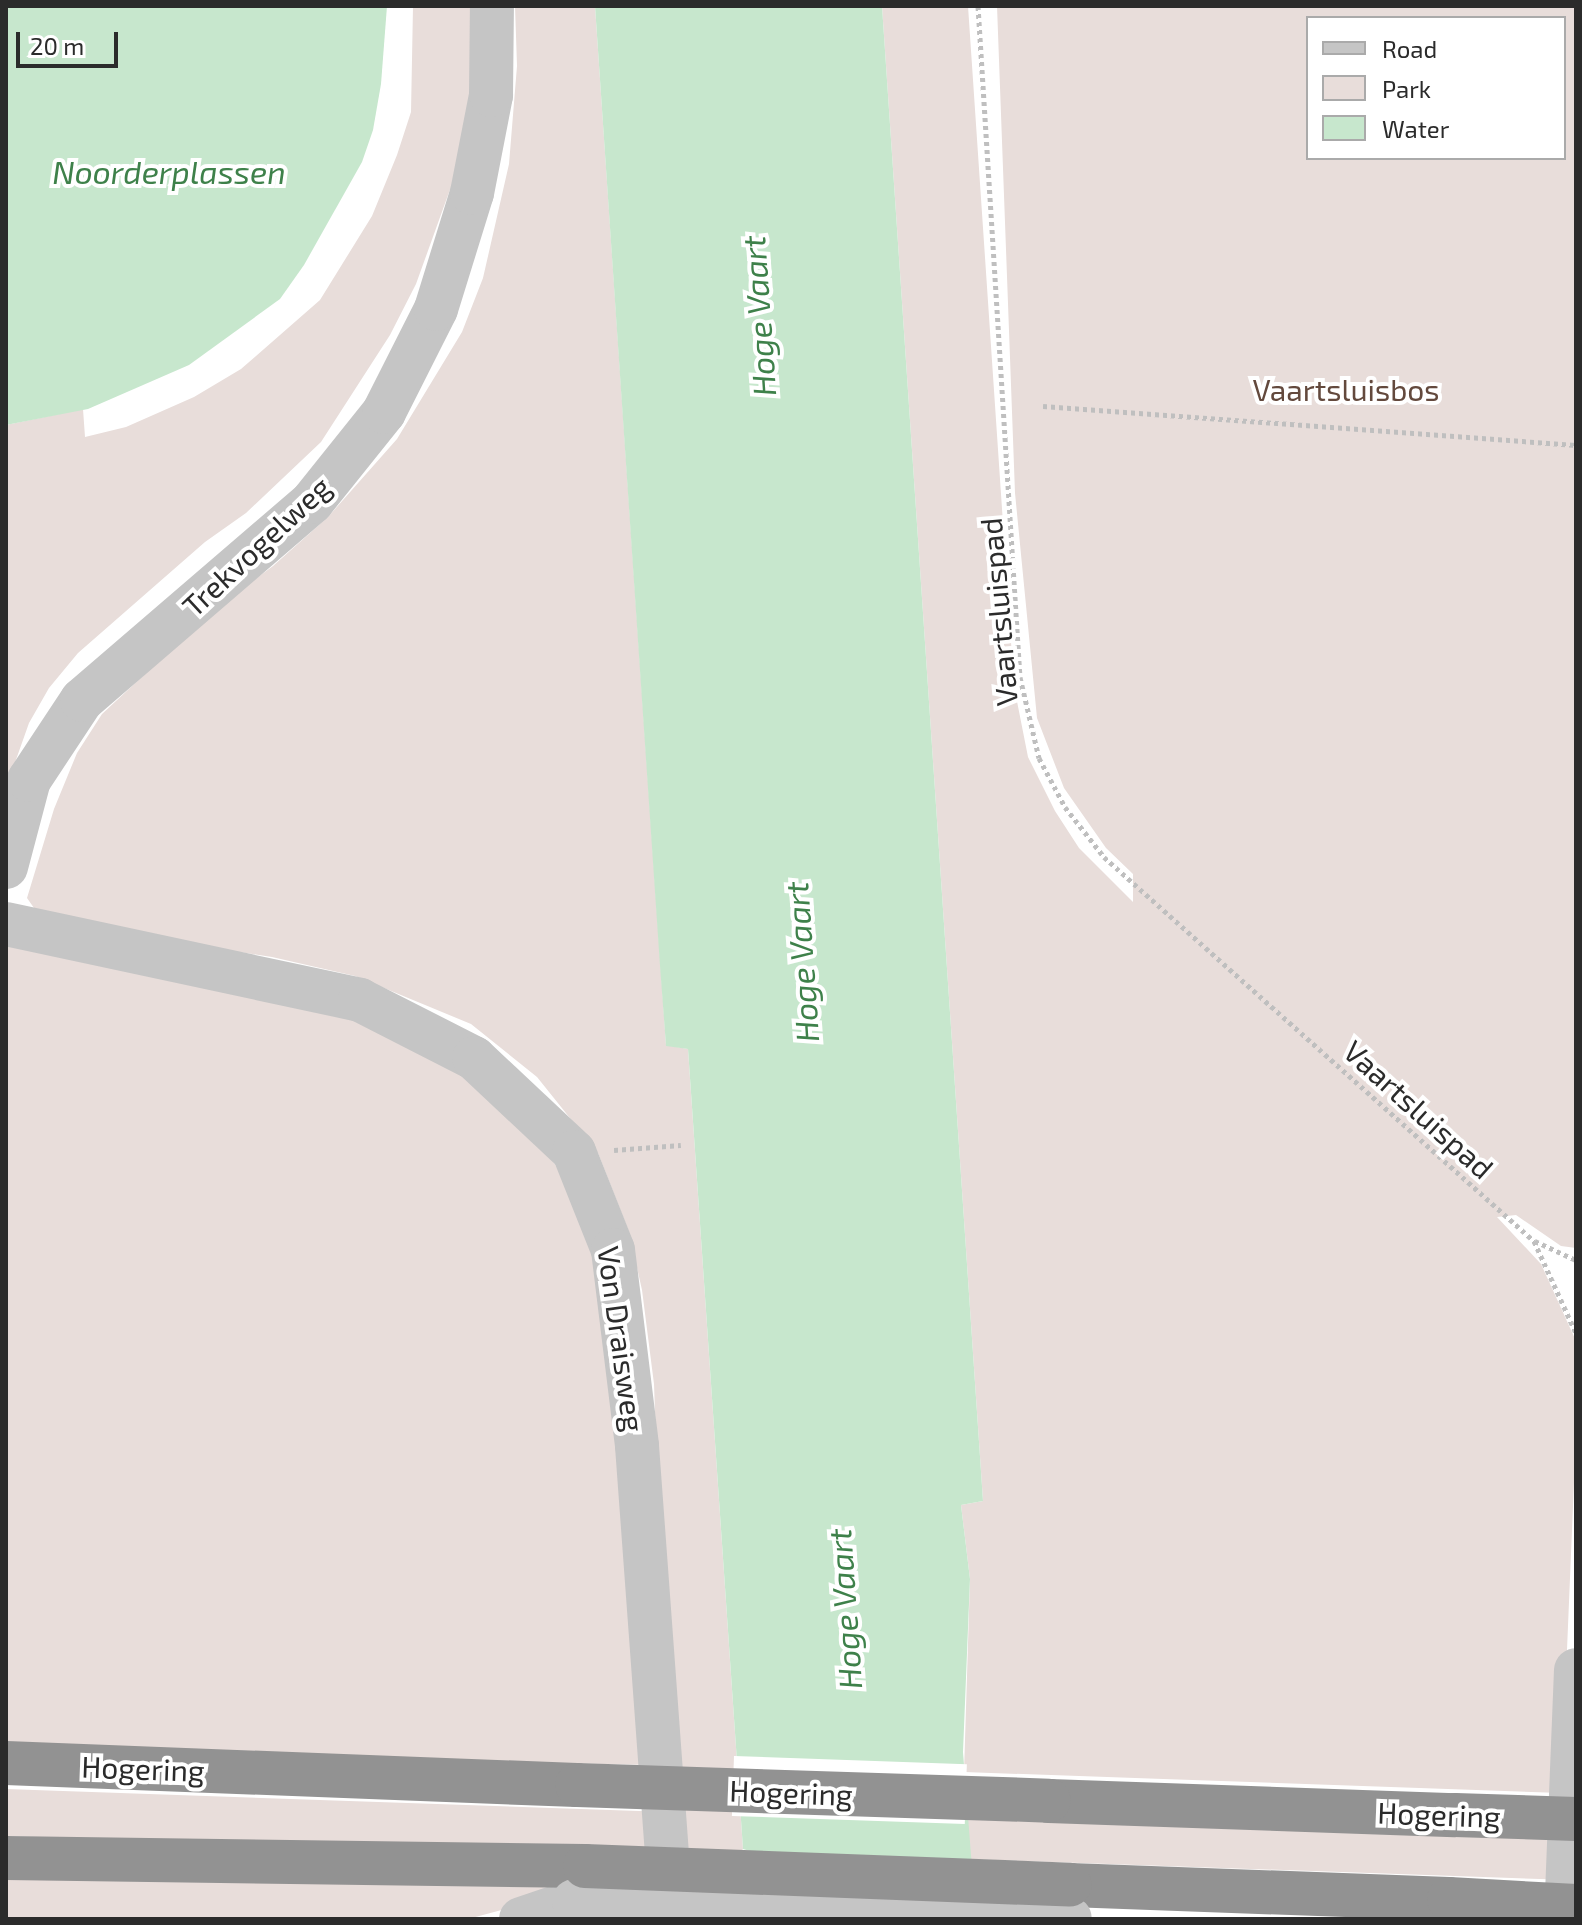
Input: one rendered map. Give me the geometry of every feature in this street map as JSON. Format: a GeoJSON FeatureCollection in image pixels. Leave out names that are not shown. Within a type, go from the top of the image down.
{"type":"FeatureCollection","features":[{"type":"Feature","properties":{"kind":"highway","name":"Hogering"},"geometry":{"type":"LineString","coordinates":[[6,1763],[1576,1819]]}},
{"type":"Feature","properties":{"kind":"highway"},"geometry":{"type":"LineString","coordinates":[[6,1858],[1074,1907],[1449,1899],[1576,1906]]}},
{"type":"Feature","properties":{"kind":"street","name":"Trekvogelweg"},"geometry":{"type":"LineString","coordinates":[[6,867],[29,780],[82,700],[312,502],[384,412],[436,309],[472,193],[491,95],[492,6]]}},
{"type":"Feature","properties":{"kind":"street","name":"Von Draisweg"},"geometry":{"type":"LineString","coordinates":[[6,924],[360,1000],[474,1058],[574,1152],[613,1250],[615,1265],[639,1462],[672,1919]]}},
{"type":"Feature","properties":{"kind":"street"},"geometry":{"type":"LineString","coordinates":[[1566,1919],[1576,1670]]}},
{"type":"Feature","properties":{"kind":"street"},"geometry":{"type":"LineString","coordinates":[[521,1919],[580,1883]]}},
{"type":"Feature","properties":{"kind":"path","name":"Vaartsluispad"},"geometry":{"type":"LineString","coordinates":[[978,6],[1020,677],[1039,758],[1065,807],[1104,857],[1534,1241],[1576,1260]]}},
{"type":"Feature","properties":{"kind":"path"},"geometry":{"type":"LineString","coordinates":[[1043,406],[1576,445]]}},
{"type":"Feature","properties":{"kind":"path"},"geometry":{"type":"LineString","coordinates":[[574,1152],[681,1145]]}},
{"type":"Feature","properties":{"kind":"path","name":"Vaartsluispad"},"geometry":{"type":"LineString","coordinates":[[1534,1241],[1576,1333]]}},
{"type":"Feature","properties":{"kind":"green space"},"geometry":{"type":"Polygon","coordinates":[[[413,6],[471,6],[471,81],[467,125],[452,184],[416,284],[390,335],[321,442],[246,513],[205,542],[78,653],[49,688],[29,723],[6,788],[6,425],[83,409],[85,437],[126,427],[194,397],[241,369],[320,300],[372,216],[411,112],[413,6]]]}},
{"type":"Feature","properties":{"kind":"green space"},"geometry":{"type":"Polygon","coordinates":[[[515,6],[595,6],[666,1045],[688,1049],[743,1849],[680,1919],[664,1664],[654,1384],[642,1290],[629,1232],[598,1153],[537,1077],[471,1024],[355,976],[272,957],[185,944],[34,908],[27,898],[54,809],[77,753],[102,714],[215,609],[273,566],[328,517],[397,439],[462,332],[483,278],[509,164],[517,66],[515,6]]]}},
{"type":"Feature","properties":{"kind":"green space","name":"Vaartsluisbos"},"geometry":{"type":"Polygon","coordinates":[[[882,6],[968,6],[1014,686],[1028,757],[1055,811],[1079,848],[1133,902],[1133,874],[1106,848],[1064,788],[1037,718],[1015,493],[997,6],[1576,6],[1576,1248],[1561,1246],[1516,1215],[1497,1217],[1541,1264],[1576,1341],[1576,1435],[1561,1793],[964,1772],[970,1579],[961,1505],[983,1501],[882,6]]]}},
{"type":"Feature","properties":{"kind":"green space"},"geometry":{"type":"Polygon","coordinates":[[[6,931],[256,977],[475,1059],[592,1213],[652,1765],[6,1752],[6,931]]]}},
{"type":"Feature","properties":{"kind":"green space"},"geometry":{"type":"Polygon","coordinates":[[[6,1789],[654,1812],[652,1859],[6,1836],[6,1789]]]}},
{"type":"Feature","properties":{"kind":"green space"},"geometry":{"type":"Polygon","coordinates":[[[968,1815],[1558,1836],[1556,1880],[966,1859],[968,1815]]]}},
{"type":"Feature","properties":{"kind":"green space"},"geometry":{"type":"Polygon","coordinates":[[[6,1874],[585,1888],[468,1919],[6,1919],[6,1874]]]}},
{"type":"Feature","properties":{"kind":"water","name":"Noorderplassen"},"geometry":{"type":"Polygon","coordinates":[[[6,6],[387,6],[381,84],[373,130],[362,162],[304,265],[280,299],[189,365],[88,409],[6,425],[6,6]]]}},
{"type":"Feature","properties":{"kind":"water","name":"Hoge Vaart"},"geometry":{"type":"Polygon","coordinates":[[[595,6],[882,6],[983,1501],[961,1505],[970,1579],[963,1752],[976,1919],[743,1849],[688,1049],[666,1046],[595,6]]]}},
{"type":"Feature","properties":{"kind":"pier"},"geometry":{"type":"Polygon","coordinates":[[[734,1756],[967,1764],[965,1824],[732,1816],[734,1756]]]}}]}
